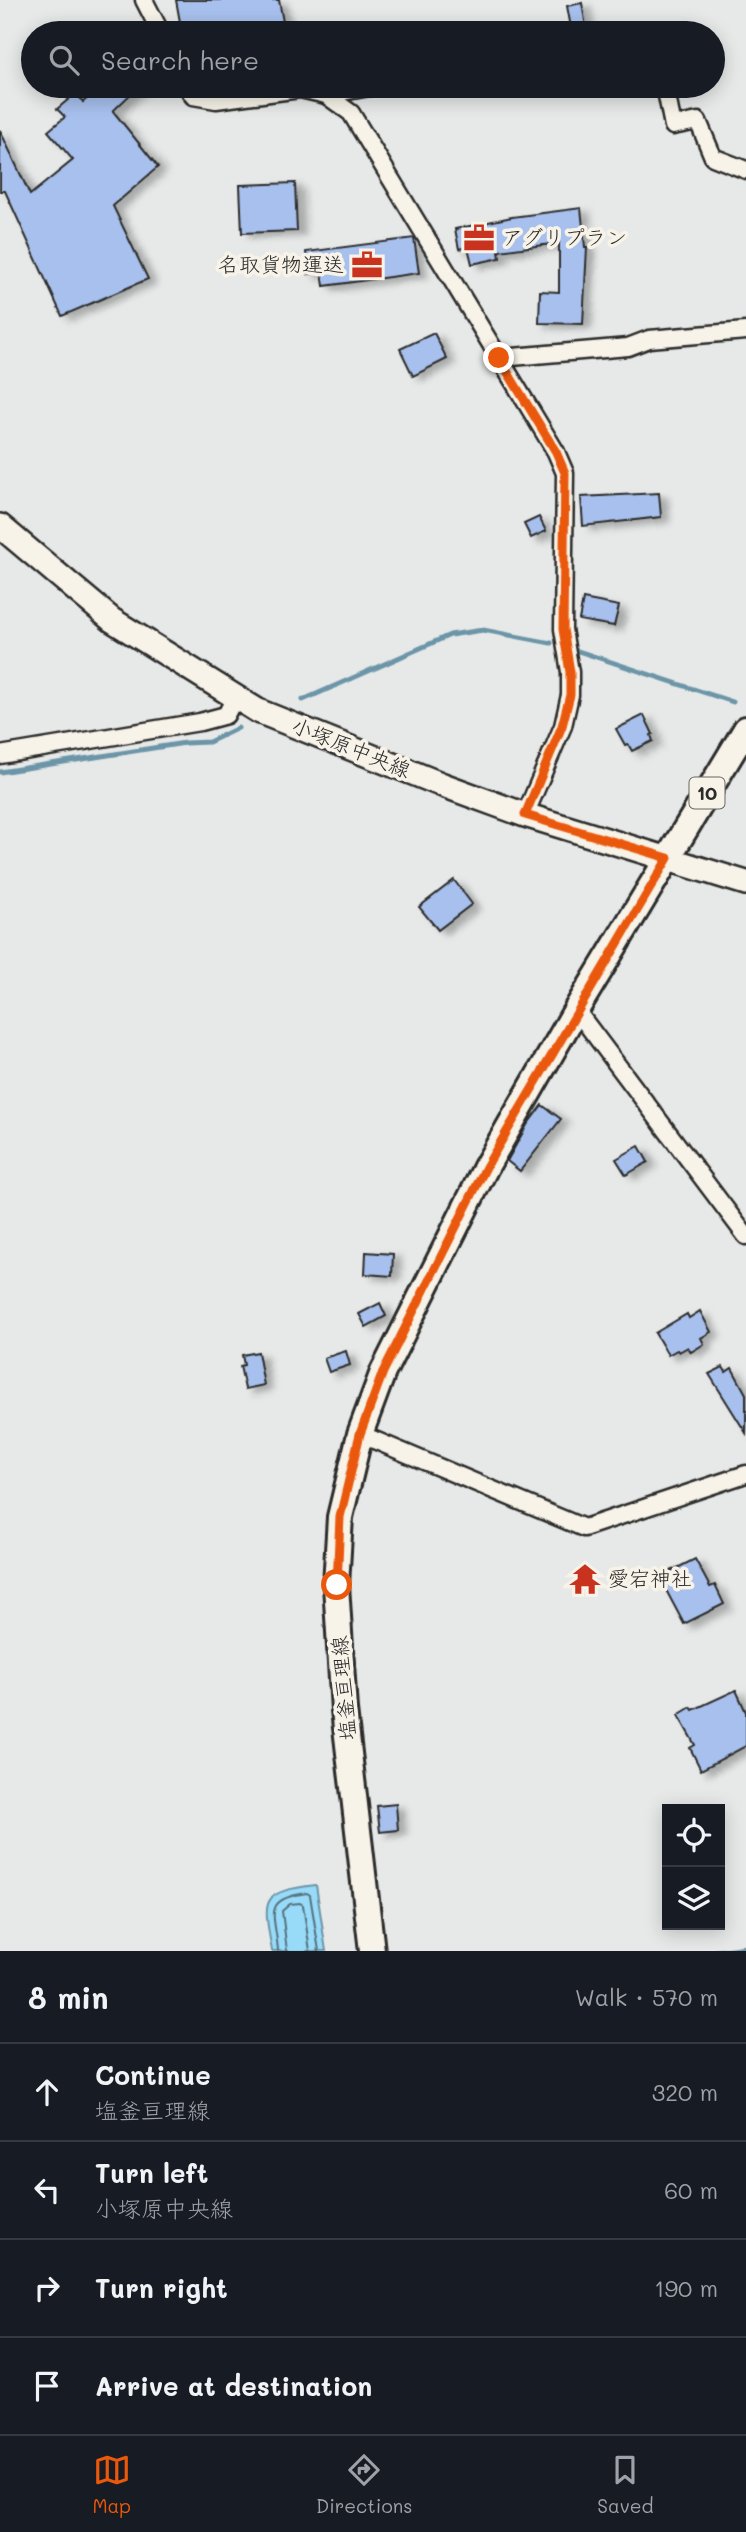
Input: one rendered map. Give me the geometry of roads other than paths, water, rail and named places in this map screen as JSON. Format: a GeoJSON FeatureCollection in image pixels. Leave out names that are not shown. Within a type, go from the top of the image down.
{"type":"FeatureCollection","features":[{"type":"Feature","properties":{"kind":"main road","name":"塩釜亘理線"},"geometry":{"type":"LineString","coordinates":[[372,1951],[344,1710],[337,1585],[340,1517],[360,1434],[383,1372],[486,1167],[576,1010],[746,729]]}},
{"type":"Feature","properties":{"kind":"street"},"geometry":{"type":"LineString","coordinates":[[144,0],[155,21]]}},
{"type":"Feature","properties":{"kind":"street"},"geometry":{"type":"LineString","coordinates":[[204,98],[231,98]]}},
{"type":"Feature","properties":{"kind":"street"},"geometry":{"type":"LineString","coordinates":[[331,98],[351,113],[556,452],[565,473],[563,629],[570,672],[570,695],[562,726],[525,815]]}},
{"type":"Feature","properties":{"kind":"street"},"geometry":{"type":"LineString","coordinates":[[667,98],[673,126],[698,121],[713,158],[746,170]]}},
{"type":"Feature","properties":{"kind":"street"},"geometry":{"type":"LineString","coordinates":[[499,358],[628,347],[649,339],[746,331]]}},
{"type":"Feature","properties":{"kind":"street","name":"小塚原中央線"},"geometry":{"type":"LineString","coordinates":[[0,526],[112,620],[258,711],[525,815],[746,883]]}},
{"type":"Feature","properties":{"kind":"street"},"geometry":{"type":"LineString","coordinates":[[0,755],[200,722],[226,715],[235,697]]}},
{"type":"Feature","properties":{"kind":"street"},"geometry":{"type":"LineString","coordinates":[[576,1010],[746,1236]]}},
{"type":"Feature","properties":{"kind":"street"},"geometry":{"type":"LineString","coordinates":[[360,1434],[584,1528],[746,1474]]}},
{"type":"Feature","properties":{"kind":"water"},"geometry":{"type":"Polygon","coordinates":[[[316,1885],[326,1951],[272,1951],[267,1920],[269,1901],[284,1891],[316,1885]]]}},
{"type":"Feature","properties":{"kind":"waterway"},"geometry":{"type":"LineString","coordinates":[[303,700],[450,635],[483,630],[551,643]]}},
{"type":"Feature","properties":{"kind":"waterway"},"geometry":{"type":"LineString","coordinates":[[575,650],[733,702]]}},
{"type":"Feature","properties":{"kind":"waterway"},"geometry":{"type":"LineString","coordinates":[[0,772],[185,743],[209,742],[238,728]]}},
{"type":"Feature","properties":{"kind":"waterway"},"geometry":{"type":"LineString","coordinates":[[717,1951],[746,1947]]}},
{"type":"Feature","properties":{"kind":"place","name":"アグリプラン"},"geometry":{"type":"Point","coordinates":[479,238]}},
{"type":"Feature","properties":{"kind":"place","name":"名取貨物運送"},"geometry":{"type":"Point","coordinates":[367,265]}},
{"type":"Feature","properties":{"kind":"place","name":"愛宕神社"},"geometry":{"type":"Point","coordinates":[585,1579]}}]}
